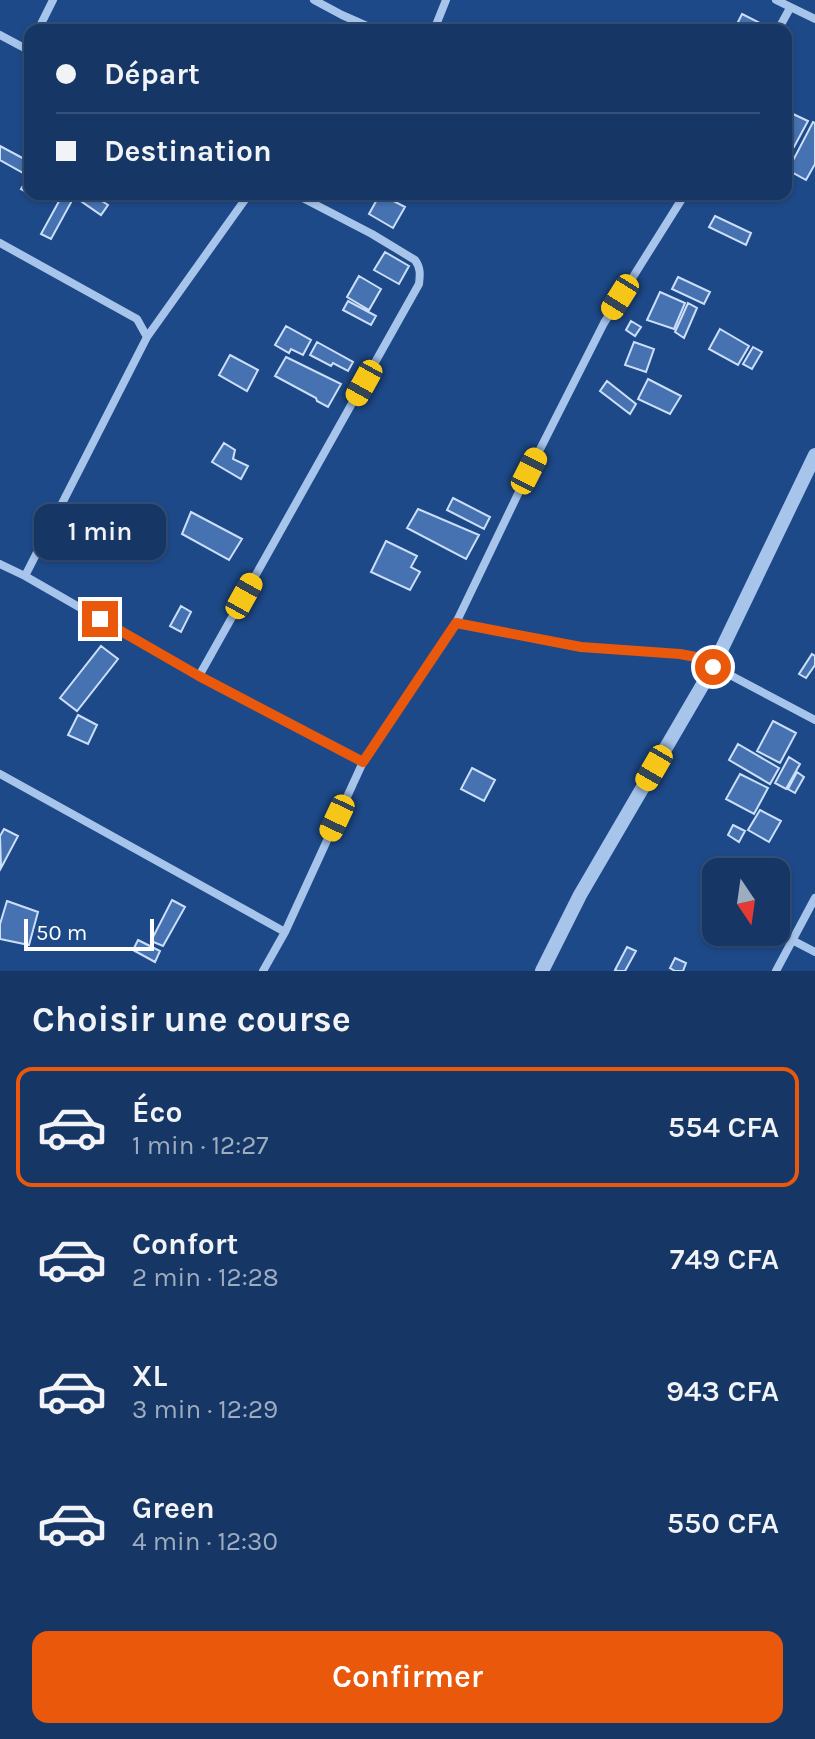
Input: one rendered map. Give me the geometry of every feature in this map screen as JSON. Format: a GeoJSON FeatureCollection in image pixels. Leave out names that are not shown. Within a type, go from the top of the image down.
{"type":"FeatureCollection","features":[{"type":"Feature","properties":{"kind":"street"},"geometry":{"type":"LineString","coordinates":[[41,24],[53,0]]}},
{"type":"Feature","properties":{"kind":"street"},"geometry":{"type":"LineString","coordinates":[[314,0],[362,24]]}},
{"type":"Feature","properties":{"kind":"street"},"geometry":{"type":"LineString","coordinates":[[436,24],[446,0]]}},
{"type":"Feature","properties":{"kind":"street"},"geometry":{"type":"LineString","coordinates":[[776,0],[815,19]]}},
{"type":"Feature","properties":{"kind":"street"},"geometry":{"type":"LineString","coordinates":[[781,24],[790,8]]}},
{"type":"Feature","properties":{"kind":"street"},"geometry":{"type":"LineString","coordinates":[[0,35],[24,47]]}},
{"type":"Feature","properties":{"kind":"street"},"geometry":{"type":"LineString","coordinates":[[25,576],[147,337],[245,200]]}},
{"type":"Feature","properties":{"kind":"street"},"geometry":{"type":"LineString","coordinates":[[199,676],[419,284],[419,265],[415,260],[307,200]]}},
{"type":"Feature","properties":{"kind":"street"},"geometry":{"type":"LineString","coordinates":[[263,971],[285,932],[363,762],[456,623],[604,323],[681,200]]}},
{"type":"Feature","properties":{"kind":"street"},"geometry":{"type":"LineString","coordinates":[[0,243],[137,319],[147,337]]}},
{"type":"Feature","properties":{"kind":"street"},"geometry":{"type":"LineString","coordinates":[[542,971],[580,895],[713,667],[815,455]]}},
{"type":"Feature","properties":{"kind":"street"},"geometry":{"type":"LineString","coordinates":[[0,564],[199,676],[363,762]]}},
{"type":"Feature","properties":{"kind":"street"},"geometry":{"type":"LineString","coordinates":[[456,623],[581,647],[696,657],[815,720]]}},
{"type":"Feature","properties":{"kind":"street"},"geometry":{"type":"LineString","coordinates":[[0,774],[285,932]]}},
{"type":"Feature","properties":{"kind":"street"},"geometry":{"type":"LineString","coordinates":[[776,971],[815,898]]}},
{"type":"Feature","properties":{"kind":"street"},"geometry":{"type":"LineString","coordinates":[[792,940],[815,952]]}},
{"type":"Feature","properties":{"kind":"building"},"geometry":{"type":"Polygon","coordinates":[[[742,14],[762,24],[737,24],[742,14]]]}},
{"type":"Feature","properties":{"kind":"building"},"geometry":{"type":"Polygon","coordinates":[[[792,113],[808,121],[792,146],[792,113]]]}},
{"type":"Feature","properties":{"kind":"building"},"geometry":{"type":"Polygon","coordinates":[[[815,123],[815,164],[806,180],[792,172],[792,162],[815,123]]]}},
{"type":"Feature","properties":{"kind":"building"},"geometry":{"type":"Polygon","coordinates":[[[0,146],[24,159],[24,173],[0,160],[0,146]]]}},
{"type":"Feature","properties":{"kind":"building"},"geometry":{"type":"Polygon","coordinates":[[[60,200],[72,200],[51,239],[41,234],[60,200]]]}},
{"type":"Feature","properties":{"kind":"building"},"geometry":{"type":"Polygon","coordinates":[[[79,200],[100,200],[108,205],[101,215],[79,200]]]}},
{"type":"Feature","properties":{"kind":"building"},"geometry":{"type":"Polygon","coordinates":[[[377,200],[392,200],[405,207],[393,228],[369,214],[377,200]]]}},
{"type":"Feature","properties":{"kind":"building"},"geometry":{"type":"Polygon","coordinates":[[[715,216],[751,233],[746,245],[709,227],[715,216]]]}},
{"type":"Feature","properties":{"kind":"building"},"geometry":{"type":"Polygon","coordinates":[[[385,252],[409,266],[399,284],[374,270],[385,252]]]}},
{"type":"Feature","properties":{"kind":"building"},"geometry":{"type":"Polygon","coordinates":[[[359,276],[381,289],[369,310],[347,297],[359,276]]]}},
{"type":"Feature","properties":{"kind":"building"},"geometry":{"type":"Polygon","coordinates":[[[678,277],[710,292],[704,304],[672,289],[678,277]]]}},
{"type":"Feature","properties":{"kind":"building"},"geometry":{"type":"Polygon","coordinates":[[[660,292],[685,303],[674,329],[647,320],[660,292]]]}},
{"type":"Feature","properties":{"kind":"building"},"geometry":{"type":"Polygon","coordinates":[[[348,301],[376,316],[371,325],[343,310],[348,301]]]}},
{"type":"Feature","properties":{"kind":"building"},"geometry":{"type":"Polygon","coordinates":[[[688,303],[697,308],[684,338],[675,332],[688,303]]]}},
{"type":"Feature","properties":{"kind":"building"},"geometry":{"type":"Polygon","coordinates":[[[631,321],[641,327],[635,336],[626,330],[631,321]]]}},
{"type":"Feature","properties":{"kind":"building"},"geometry":{"type":"Polygon","coordinates":[[[286,326],[311,340],[303,355],[291,349],[289,353],[275,345],[286,326]]]}},
{"type":"Feature","properties":{"kind":"building"},"geometry":{"type":"Polygon","coordinates":[[[720,329],[749,346],[738,365],[709,349],[720,329]]]}},
{"type":"Feature","properties":{"kind":"building"},"geometry":{"type":"Polygon","coordinates":[[[317,342],[353,362],[348,371],[310,355],[317,342]]]}},
{"type":"Feature","properties":{"kind":"building"},"geometry":{"type":"Polygon","coordinates":[[[634,342],[654,349],[646,372],[625,365],[634,342]]]}},
{"type":"Feature","properties":{"kind":"building"},"geometry":{"type":"Polygon","coordinates":[[[753,347],[762,352],[752,369],[743,364],[753,347]]]}},
{"type":"Feature","properties":{"kind":"building"},"geometry":{"type":"Polygon","coordinates":[[[230,355],[258,370],[247,391],[219,375],[230,355]]]}},
{"type":"Feature","properties":{"kind":"building"},"geometry":{"type":"Polygon","coordinates":[[[286,357],[341,384],[328,407],[275,376],[286,357]]]}},
{"type":"Feature","properties":{"kind":"building"},"geometry":{"type":"Polygon","coordinates":[[[648,379],[681,396],[670,414],[638,399],[648,379]]]}},
{"type":"Feature","properties":{"kind":"building"},"geometry":{"type":"Polygon","coordinates":[[[607,381],[636,404],[630,414],[600,391],[607,381]]]}},
{"type":"Feature","properties":{"kind":"building"},"geometry":{"type":"Polygon","coordinates":[[[224,443],[235,450],[233,459],[248,466],[241,479],[212,462],[224,443]]]}},
{"type":"Feature","properties":{"kind":"building"},"geometry":{"type":"Polygon","coordinates":[[[453,498],[490,517],[484,529],[447,510],[453,498]]]}},
{"type":"Feature","properties":{"kind":"building"},"geometry":{"type":"Polygon","coordinates":[[[418,509],[479,535],[466,559],[407,528],[418,509]]]}},
{"type":"Feature","properties":{"kind":"building"},"geometry":{"type":"Polygon","coordinates":[[[191,512],[242,539],[229,560],[182,534],[191,512]]]}},
{"type":"Feature","properties":{"kind":"building"},"geometry":{"type":"Polygon","coordinates":[[[386,541],[417,556],[411,567],[420,572],[410,590],[371,572],[386,541]]]}},
{"type":"Feature","properties":{"kind":"building"},"geometry":{"type":"Polygon","coordinates":[[[181,606],[191,612],[181,632],[170,626],[181,606]]]}},
{"type":"Feature","properties":{"kind":"building"},"geometry":{"type":"Polygon","coordinates":[[[101,646],[118,659],[77,711],[60,698],[101,646]]]}},
{"type":"Feature","properties":{"kind":"building"},"geometry":{"type":"Polygon","coordinates":[[[812,654],[815,665],[806,678],[799,674],[812,654]]]}},
{"type":"Feature","properties":{"kind":"building"},"geometry":{"type":"Polygon","coordinates":[[[78,715],[97,725],[88,744],[68,735],[78,715]]]}},
{"type":"Feature","properties":{"kind":"building"},"geometry":{"type":"Polygon","coordinates":[[[773,721],[796,733],[780,763],[757,751],[773,721]]]}},
{"type":"Feature","properties":{"kind":"building"},"geometry":{"type":"Polygon","coordinates":[[[738,744],[779,768],[770,784],[729,760],[738,744]]]}},
{"type":"Feature","properties":{"kind":"building"},"geometry":{"type":"Polygon","coordinates":[[[789,757],[800,764],[786,789],[775,783],[789,757]]]}},
{"type":"Feature","properties":{"kind":"building"},"geometry":{"type":"Polygon","coordinates":[[[472,768],[495,780],[484,801],[461,789],[472,768]]]}},
{"type":"Feature","properties":{"kind":"building"},"geometry":{"type":"Polygon","coordinates":[[[797,772],[804,777],[795,793],[788,789],[797,772]]]}},
{"type":"Feature","properties":{"kind":"building"},"geometry":{"type":"Polygon","coordinates":[[[740,774],[768,788],[754,814],[726,799],[740,774]]]}},
{"type":"Feature","properties":{"kind":"building"},"geometry":{"type":"Polygon","coordinates":[[[760,810],[781,821],[769,842],[748,830],[760,810]]]}},
{"type":"Feature","properties":{"kind":"building"},"geometry":{"type":"Polygon","coordinates":[[[733,825],[745,831],[739,842],[728,835],[733,825]]]}},
{"type":"Feature","properties":{"kind":"building"},"geometry":{"type":"Polygon","coordinates":[[[4,829],[18,836],[1,868],[0,836],[4,829]]]}},
{"type":"Feature","properties":{"kind":"building"},"geometry":{"type":"Polygon","coordinates":[[[172,900],[185,907],[163,946],[151,941],[172,900]]]}},
{"type":"Feature","properties":{"kind":"building"},"geometry":{"type":"Polygon","coordinates":[[[7,901],[38,912],[29,945],[0,939],[0,924],[7,901]]]}},
{"type":"Feature","properties":{"kind":"building"},"geometry":{"type":"Polygon","coordinates":[[[138,940],[160,951],[155,962],[133,950],[138,940]]]}},
{"type":"Feature","properties":{"kind":"building"},"geometry":{"type":"Polygon","coordinates":[[[627,947],[636,951],[625,971],[615,970],[627,947]]]}},
{"type":"Feature","properties":{"kind":"building"},"geometry":{"type":"Polygon","coordinates":[[[675,958],[686,963],[683,971],[670,968],[675,958]]]}},
{"type":"Feature","properties":{"kind":"route"},"geometry":{"type":"LineString","coordinates":[[100,619],[199,676],[363,762],[456,623],[581,647],[680,654],[696,657],[713,667]]}}]}
